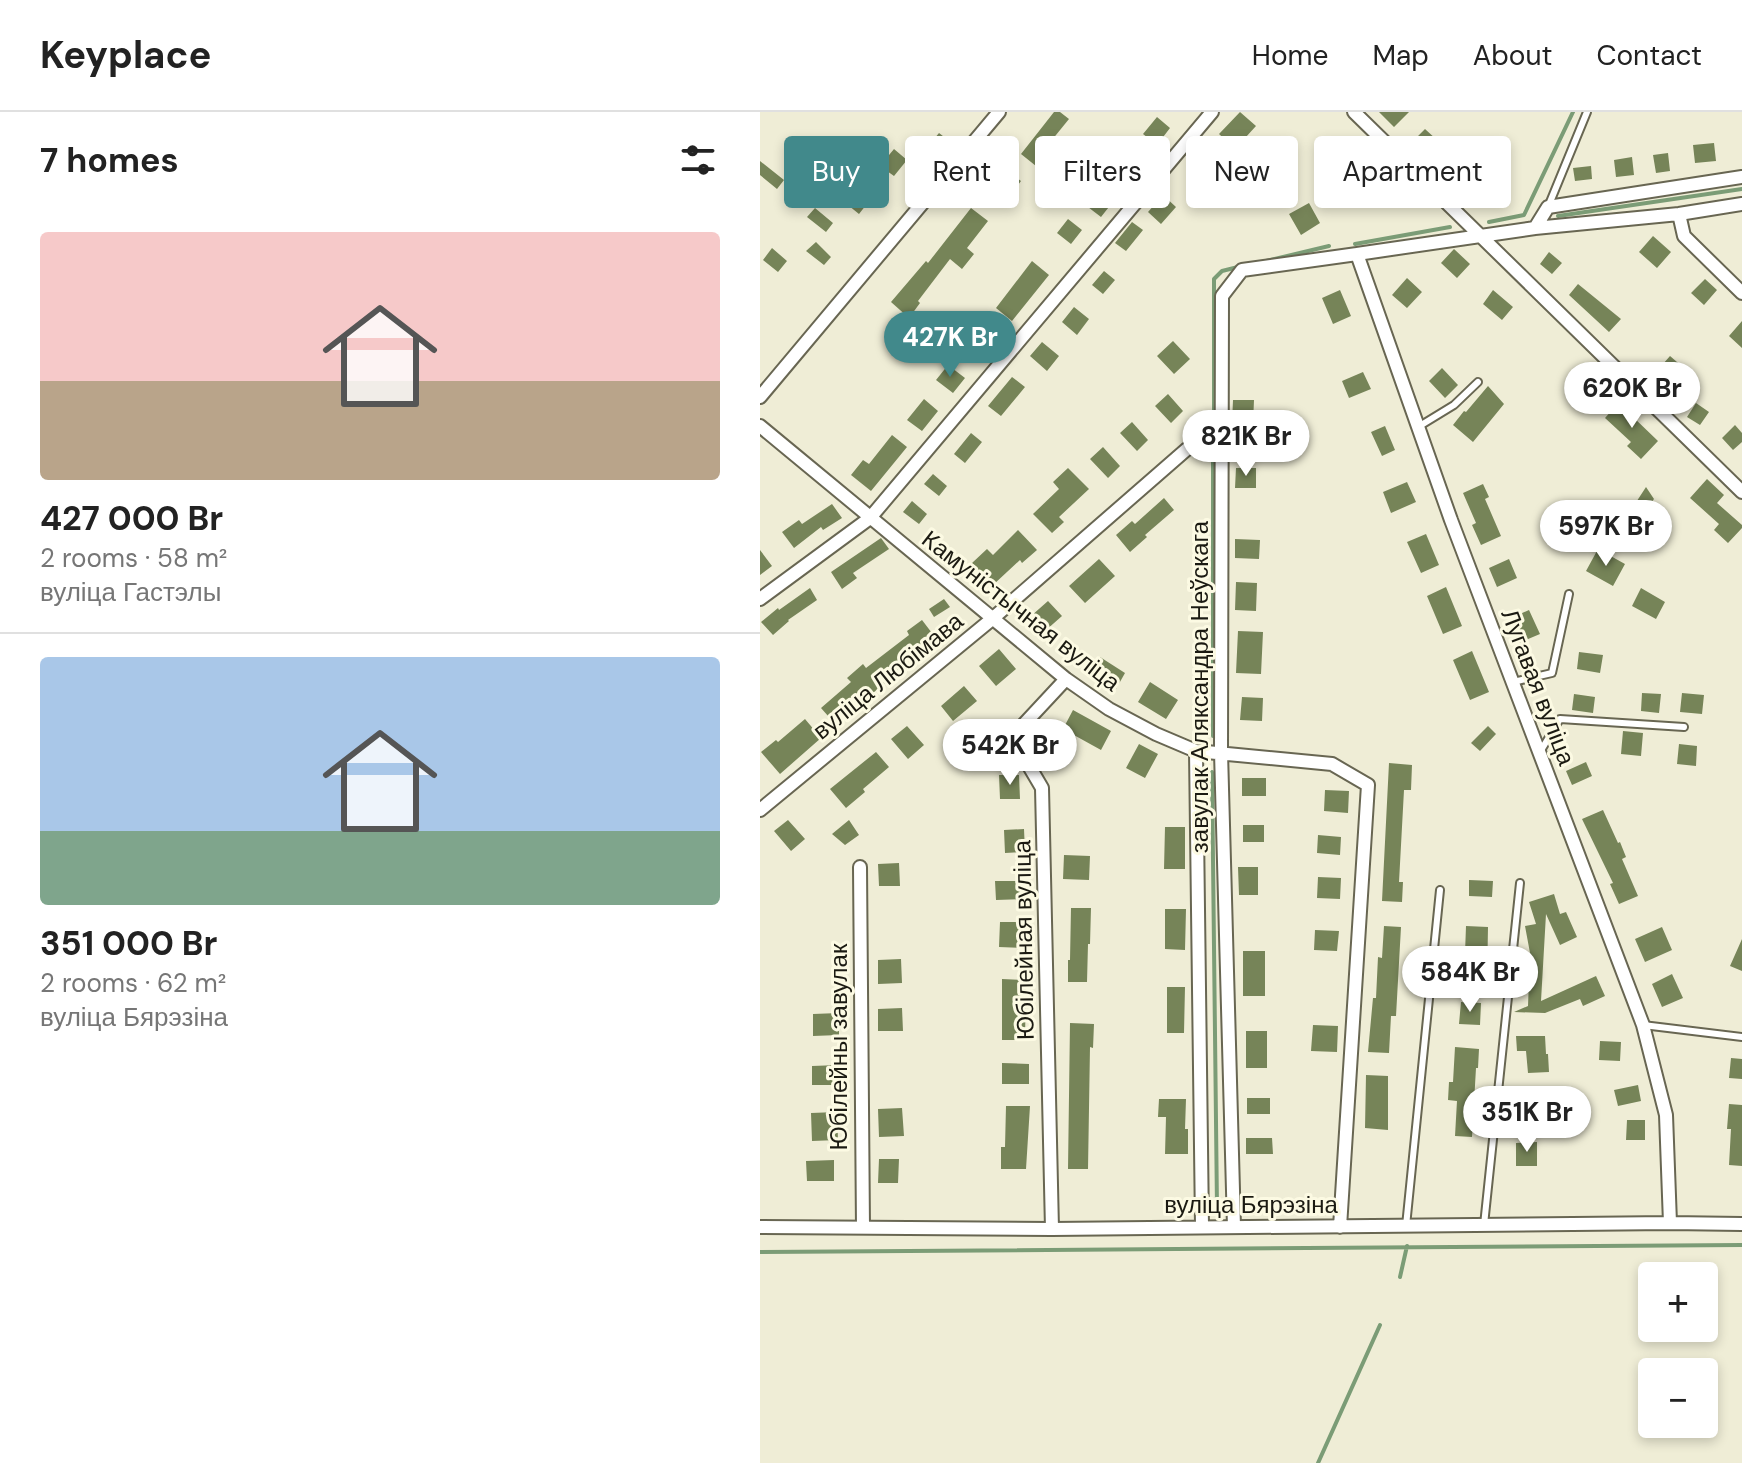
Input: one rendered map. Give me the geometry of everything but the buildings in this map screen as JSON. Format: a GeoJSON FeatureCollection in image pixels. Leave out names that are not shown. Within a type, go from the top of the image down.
{"type":"FeatureCollection","features":[{"type":"Feature","properties":{"kind":"street"},"geometry":{"type":"LineString","coordinates":[[760,397],[999,112]]}},
{"type":"Feature","properties":{"kind":"street"},"geometry":{"type":"LineString","coordinates":[[760,599],[870,518],[1212,112]]}},
{"type":"Feature","properties":{"kind":"street"},"geometry":{"type":"LineString","coordinates":[[1354,112],[1742,492]]}},
{"type":"Feature","properties":{"kind":"street"},"geometry":{"type":"LineString","coordinates":[[1535,228],[1548,207],[1742,177]]}},
{"type":"Feature","properties":{"kind":"street"},"geometry":{"type":"LineString","coordinates":[[1357,254],[1535,228],[1679,214],[1742,204]]}},
{"type":"Feature","properties":{"kind":"street"},"geometry":{"type":"LineString","coordinates":[[1679,214],[1684,236],[1742,293]]}},
{"type":"Feature","properties":{"kind":"street","name":"Лугавая вуліца"},"geometry":{"type":"LineString","coordinates":[[1357,254],[1451,520],[1643,1025],[1666,1115],[1670,1223]]}},
{"type":"Feature","properties":{"kind":"street","name":"завулак Аляксандра Неўскага"},"geometry":{"type":"LineString","coordinates":[[1234,1227],[1221,752],[1222,296],[1242,270],[1357,254]]}},
{"type":"Feature","properties":{"kind":"street","name":"Камуністычная вуліца"},"geometry":{"type":"LineString","coordinates":[[760,426],[992,619],[1066,679],[1109,709],[1196,751],[1332,764],[1368,785],[1340,1227]]}},
{"type":"Feature","properties":{"kind":"street","name":"вуліца Любімава"},"geometry":{"type":"LineString","coordinates":[[760,810],[992,619],[1187,449]]}},
{"type":"Feature","properties":{"kind":"street","name":"Юбілейная вуліца"},"geometry":{"type":"LineString","coordinates":[[1052,1229],[1042,788],[1012,737],[1066,679]]}},
{"type":"Feature","properties":{"kind":"street","name":"завулак Аляксандра Неўскага"},"geometry":{"type":"LineString","coordinates":[[1196,751],[1202,1226]]}},
{"type":"Feature","properties":{"kind":"street","name":"Юбілейны завулак"},"geometry":{"type":"LineString","coordinates":[[860,867],[863,1227]]}},
{"type":"Feature","properties":{"kind":"street","name":"вуліца Бярэзіна"},"geometry":{"type":"LineString","coordinates":[[760,1227],[1052,1229],[1742,1224]]}},
{"type":"Feature","properties":{"kind":"lane"},"geometry":{"type":"LineString","coordinates":[[1548,207],[1587,112]]}},
{"type":"Feature","properties":{"kind":"lane"},"geometry":{"type":"LineString","coordinates":[[1418,427],[1454,405],[1478,382]]}},
{"type":"Feature","properties":{"kind":"lane"},"geometry":{"type":"LineString","coordinates":[[1513,682],[1552,673],[1569,594]]}},
{"type":"Feature","properties":{"kind":"lane"},"geometry":{"type":"LineString","coordinates":[[1540,752],[1560,719],[1684,727]]}},
{"type":"Feature","properties":{"kind":"lane"},"geometry":{"type":"LineString","coordinates":[[1484,1225],[1520,883]]}},
{"type":"Feature","properties":{"kind":"lane"},"geometry":{"type":"LineString","coordinates":[[1406,1226],[1440,890]]}},
{"type":"Feature","properties":{"kind":"lane"},"geometry":{"type":"LineString","coordinates":[[1643,1025],[1742,1037]]}},
{"type":"Feature","properties":{"kind":"waterway"},"geometry":{"type":"LineString","coordinates":[[1489,222],[1524,215],[1573,112]]}},
{"type":"Feature","properties":{"kind":"waterway"},"geometry":{"type":"LineString","coordinates":[[1558,216],[1742,189]]}},
{"type":"Feature","properties":{"kind":"waterway"},"geometry":{"type":"LineString","coordinates":[[1355,244],[1450,227]]}},
{"type":"Feature","properties":{"kind":"waterway"},"geometry":{"type":"LineString","coordinates":[[1262,262],[1329,246]]}},
{"type":"Feature","properties":{"kind":"waterway"},"geometry":{"type":"LineString","coordinates":[[1214,437],[1214,279],[1222,271],[1242,266]]}},
{"type":"Feature","properties":{"kind":"waterway"},"geometry":{"type":"LineString","coordinates":[[1213,451],[1213,736]]}},
{"type":"Feature","properties":{"kind":"waterway"},"geometry":{"type":"LineString","coordinates":[[1212,772],[1217,1208]]}},
{"type":"Feature","properties":{"kind":"waterway"},"geometry":{"type":"LineString","coordinates":[[760,1252],[1742,1245]]}},
{"type":"Feature","properties":{"kind":"waterway"},"geometry":{"type":"LineString","coordinates":[[1400,1277],[1407,1246]]}},
{"type":"Feature","properties":{"kind":"waterway"},"geometry":{"type":"LineString","coordinates":[[1318,1463],[1380,1325]]}}]}
